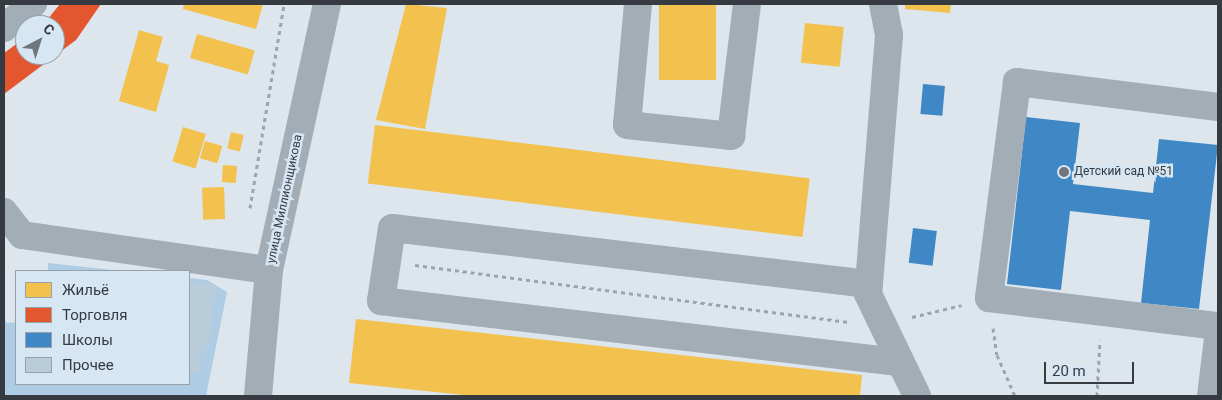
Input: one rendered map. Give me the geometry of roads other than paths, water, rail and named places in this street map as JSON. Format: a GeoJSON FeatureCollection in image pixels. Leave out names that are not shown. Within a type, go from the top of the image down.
{"type":"FeatureCollection","features":[{"type":"Feature","properties":{"kind":"street"},"geometry":{"type":"LineString","coordinates":[[4,28],[33,4]]}},
{"type":"Feature","properties":{"kind":"street","name":"улица Миллионщикова"},"geometry":{"type":"LineString","coordinates":[[258,396],[269,270],[327,4]]}},
{"type":"Feature","properties":{"kind":"street"},"geometry":{"type":"LineString","coordinates":[[638,4],[627,125],[731,136],[746,4]]}},
{"type":"Feature","properties":{"kind":"street"},"geometry":{"type":"LineString","coordinates":[[884,4],[889,35],[868,294],[898,362],[917,396]]}},
{"type":"Feature","properties":{"kind":"street"},"geometry":{"type":"LineString","coordinates":[[1218,107],[1017,82],[989,298],[1218,326]]}},
{"type":"Feature","properties":{"kind":"street"},"geometry":{"type":"LineString","coordinates":[[4,212],[22,234],[269,270]]}},
{"type":"Feature","properties":{"kind":"street"},"geometry":{"type":"LineString","coordinates":[[869,284],[392,228],[381,301],[898,362]]}},
{"type":"Feature","properties":{"kind":"street"},"geometry":{"type":"LineString","coordinates":[[1211,396],[1218,338]]}},
{"type":"Feature","properties":{"kind":"place","name":"Детский сад №51"},"geometry":{"type":"Point","coordinates":[1064,172]}}]}
